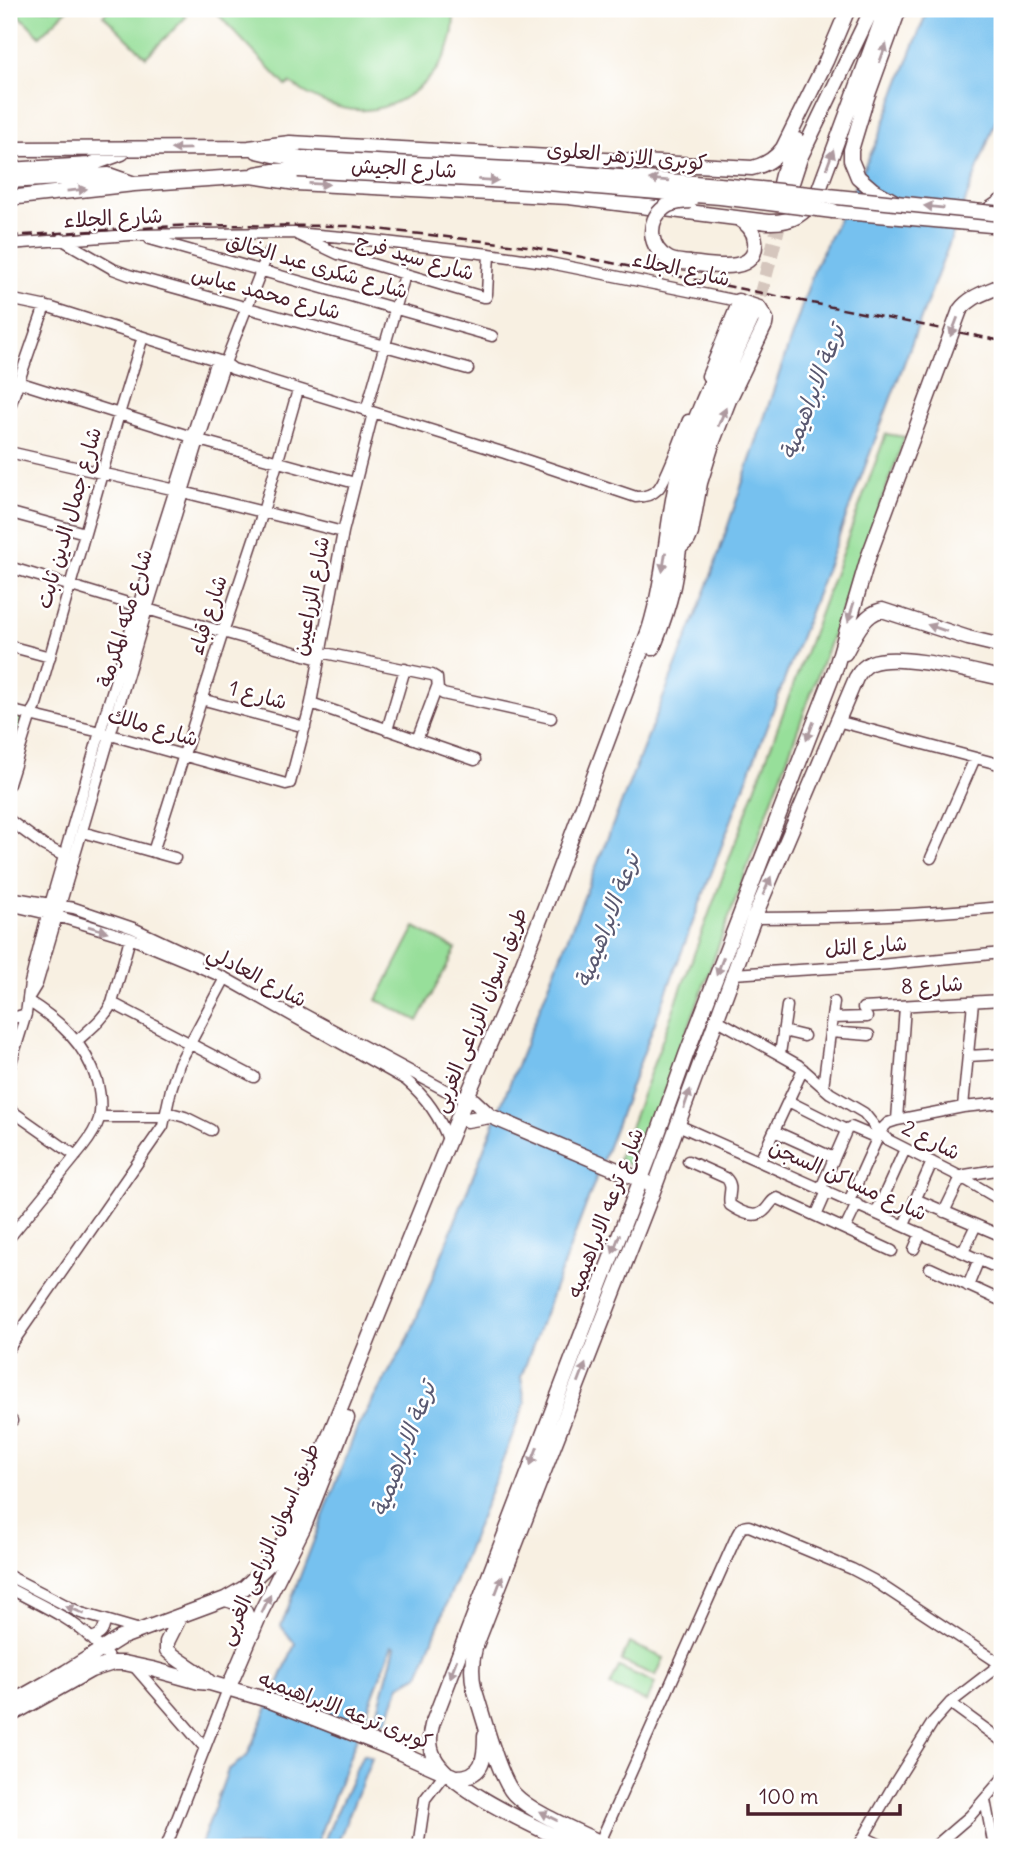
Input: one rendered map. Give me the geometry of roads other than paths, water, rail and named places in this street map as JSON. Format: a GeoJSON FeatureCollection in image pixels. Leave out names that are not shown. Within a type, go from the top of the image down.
{"type":"FeatureCollection","features":[{"type":"Feature","properties":{"kind":"main road","name":"شارع الجيش"},"geometry":{"type":"LineString","coordinates":[[9,149],[249,148],[302,144],[752,168],[767,163],[783,148],[848,9]]}},
{"type":"Feature","properties":{"kind":"main road"},"geometry":{"type":"LineString","coordinates":[[859,9],[788,160],[782,176],[779,205],[872,9]]}},
{"type":"Feature","properties":{"kind":"main road","name":"شارع الجيش"},"geometry":{"type":"LineString","coordinates":[[9,198],[134,184],[252,176],[296,183],[569,197],[738,218],[788,221],[805,211],[817,195],[886,9]]}},
{"type":"Feature","properties":{"kind":"main road"},"geometry":{"type":"LineString","coordinates":[[896,203],[865,185],[854,169],[851,150],[899,9]]}},
{"type":"Feature","properties":{"kind":"main road","name":"كوبرى الازهر العلوى"},"geometry":{"type":"LineString","coordinates":[[249,148],[299,164],[720,197],[833,211],[1002,226]]}},
{"type":"Feature","properties":{"kind":"main road"},"geometry":{"type":"LineString","coordinates":[[9,170],[89,165],[130,150]]}},
{"type":"Feature","properties":{"kind":"main road","name":"كوبرى الازهر العلوى"},"geometry":{"type":"LineString","coordinates":[[252,176],[299,164],[546,171],[731,186],[1002,214]]}},
{"type":"Feature","properties":{"kind":"main road"},"geometry":{"type":"LineString","coordinates":[[720,215],[708,205],[703,197],[703,189],[707,181],[728,167]]}},
{"type":"Feature","properties":{"kind":"main road"},"geometry":{"type":"LineString","coordinates":[[9,181],[109,175],[134,184]]}},
{"type":"Feature","properties":{"kind":"main road"},"geometry":{"type":"LineString","coordinates":[[720,197],[671,204],[659,212],[652,226],[653,240],[660,253],[672,260],[733,267],[747,261],[755,247],[755,238],[752,230],[738,218]]}},
{"type":"Feature","properties":{"kind":"main road"},"geometry":{"type":"LineString","coordinates":[[986,212],[1002,201]]}},
{"type":"Feature","properties":{"kind":"main road"},"geometry":{"type":"LineString","coordinates":[[836,667],[868,558],[960,310],[974,296],[1002,285]]}},
{"type":"Feature","properties":{"kind":"main road"},"geometry":{"type":"LineString","coordinates":[[678,549],[691,534],[700,483],[716,431],[765,325],[766,319],[760,308],[745,310]]}},
{"type":"Feature","properties":{"kind":"main road","name":"طريق اسوان الزراعى الغربى"},"geometry":{"type":"LineString","coordinates":[[101,1651],[120,1638],[225,1599],[244,1588],[269,1564],[294,1523],[449,1142],[470,1100],[504,1017],[662,623],[673,587],[689,482],[702,434],[722,385],[745,310]]}},
{"type":"Feature","properties":{"kind":"main road","name":"طريق اسوان الزراعى الغربى"},"geometry":{"type":"LineString","coordinates":[[504,1017],[649,630],[659,595],[674,495],[684,451],[745,310]]}},
{"type":"Feature","properties":{"kind":"main road"},"geometry":{"type":"LineString","coordinates":[[836,667],[868,617],[882,610],[968,638],[1002,646]]}},
{"type":"Feature","properties":{"kind":"main road","name":"شارع ترعه الابراهيميه"},"geometry":{"type":"LineString","coordinates":[[445,1773],[434,1758],[430,1746],[432,1725],[655,1186],[678,1125],[693,1057],[716,1019],[754,918],[856,678],[862,669],[870,664],[895,660],[1002,678]]}},
{"type":"Feature","properties":{"kind":"main road","name":"شارع ترعه الابراهيميه"},"geometry":{"type":"LineString","coordinates":[[484,1720],[474,1688],[471,1661],[524,1501],[640,1180],[693,1057],[836,667]]}},
{"type":"Feature","properties":{"kind":"main road"},"geometry":{"type":"LineString","coordinates":[[470,1100],[489,1116],[655,1186]]}},
{"type":"Feature","properties":{"kind":"main road","name":"طريق اسوان الزراعى الغربى"},"geometry":{"type":"LineString","coordinates":[[228,1689],[261,1612],[304,1526],[467,1120],[470,1100]]}},
{"type":"Feature","properties":{"kind":"main road"},"geometry":{"type":"LineString","coordinates":[[467,1120],[489,1116]]}},
{"type":"Feature","properties":{"kind":"main road"},"geometry":{"type":"LineString","coordinates":[[225,1599],[236,1601],[243,1608],[248,1616],[252,1634]]}},
{"type":"Feature","properties":{"kind":"main road"},"geometry":{"type":"LineString","coordinates":[[180,1616],[167,1642],[167,1650],[210,1683]]}},
{"type":"Feature","properties":{"kind":"main road"},"geometry":{"type":"LineString","coordinates":[[9,1703],[101,1651]]}},
{"type":"Feature","properties":{"kind":"main road"},"geometry":{"type":"LineString","coordinates":[[9,1716],[100,1666],[123,1664],[152,1669],[228,1689]]}},
{"type":"Feature","properties":{"kind":"main road","name":"كوبرى ترعه الابراهيميه"},"geometry":{"type":"LineString","coordinates":[[228,1689],[268,1700],[445,1773],[499,1808],[577,1847]]}},
{"type":"Feature","properties":{"kind":"main road"},"geometry":{"type":"LineString","coordinates":[[445,1773],[464,1777],[479,1769],[485,1753],[484,1720]]}},
{"type":"Feature","properties":{"kind":"main road"},"geometry":{"type":"LineString","coordinates":[[484,1720],[503,1775],[513,1793],[533,1809],[604,1845]]}},
{"type":"Feature","properties":{"kind":"street","name":"شارع الجلاء"},"geometry":{"type":"LineString","coordinates":[[9,244],[130,235],[294,233],[388,241],[489,254],[614,275],[745,310],[662,483],[644,497],[636,497],[505,453],[9,299]]}},
{"type":"Feature","properties":{"kind":"street","name":"شارع سيد فرج"},"geometry":{"type":"LineString","coordinates":[[294,233],[328,251],[485,297],[489,254]]}},
{"type":"Feature","properties":{"kind":"street","name":"شارع شكرى عبد الخالق"},"geometry":{"type":"LineString","coordinates":[[130,235],[492,336]]}},
{"type":"Feature","properties":{"kind":"street","name":"شارع محمد عباس"},"geometry":{"type":"LineString","coordinates":[[61,239],[121,272],[468,369]]}},
{"type":"Feature","properties":{"kind":"street","name":"شارع مكه المكرمة"},"geometry":{"type":"LineString","coordinates":[[9,1069],[29,999],[37,984],[54,910],[142,607],[195,438],[268,253]]}},
{"type":"Feature","properties":{"kind":"street","name":"شارع الزراعيين"},"geometry":{"type":"LineString","coordinates":[[286,784],[291,780],[311,703],[343,531],[385,345],[405,275]]}},
{"type":"Feature","properties":{"kind":"street","name":"شارع الجلاء"},"geometry":{"type":"LineString","coordinates":[[9,306],[44,309],[141,343],[222,365]]}},
{"type":"Feature","properties":{"kind":"street"},"geometry":{"type":"LineString","coordinates":[[9,409],[44,309]]}},
{"type":"Feature","properties":{"kind":"street","name":"شارع جمال الدين ثابت"},"geometry":{"type":"LineString","coordinates":[[9,784],[36,705],[141,343]]}},
{"type":"Feature","properties":{"kind":"street"},"geometry":{"type":"LineString","coordinates":[[18,382],[195,438],[355,482]]}},
{"type":"Feature","properties":{"kind":"street","name":"شارع قباء"},"geometry":{"type":"LineString","coordinates":[[153,852],[263,512],[298,390]]}},
{"type":"Feature","properties":{"kind":"street"},"geometry":{"type":"LineString","coordinates":[[9,452],[343,531]]}},
{"type":"Feature","properties":{"kind":"street"},"geometry":{"type":"LineString","coordinates":[[15,514],[85,533]]}},
{"type":"Feature","properties":{"kind":"street"},"geometry":{"type":"LineString","coordinates":[[9,566],[223,632],[320,656],[435,676],[437,687],[417,740]]}},
{"type":"Feature","properties":{"kind":"street"},"geometry":{"type":"LineString","coordinates":[[9,646],[50,657]]}},
{"type":"Feature","properties":{"kind":"street"},"geometry":{"type":"LineString","coordinates":[[387,730],[405,669]]}},
{"type":"Feature","properties":{"kind":"street"},"geometry":{"type":"LineString","coordinates":[[437,687],[443,694],[551,718]]}},
{"type":"Feature","properties":{"kind":"street","name":"شارع 1"},"geometry":{"type":"LineString","coordinates":[[201,699],[305,727]]}},
{"type":"Feature","properties":{"kind":"street"},"geometry":{"type":"LineString","coordinates":[[311,703],[475,760]]}},
{"type":"Feature","properties":{"kind":"street","name":"شارع مالك"},"geometry":{"type":"LineString","coordinates":[[9,710],[105,733],[286,784]]}},
{"type":"Feature","properties":{"kind":"street"},"geometry":{"type":"LineString","coordinates":[[837,721],[1002,765]]}},
{"type":"Feature","properties":{"kind":"street","name":"شارع مكه المكرمة"},"geometry":{"type":"LineString","coordinates":[[69,858],[82,832],[105,733]]}},
{"type":"Feature","properties":{"kind":"street"},"geometry":{"type":"LineString","coordinates":[[930,858],[975,758]]}},
{"type":"Feature","properties":{"kind":"street"},"geometry":{"type":"LineString","coordinates":[[9,820],[43,845],[69,858]]}},
{"type":"Feature","properties":{"kind":"street"},"geometry":{"type":"LineString","coordinates":[[82,832],[175,858]]}},
{"type":"Feature","properties":{"kind":"street","name":"شارع العادلي"},"geometry":{"type":"LineString","coordinates":[[9,897],[133,928],[153,936],[445,1090],[470,1100]]}},
{"type":"Feature","properties":{"kind":"street","name":"شارع العادلي"},"geometry":{"type":"LineString","coordinates":[[9,905],[54,910],[225,978],[406,1080],[434,1110],[449,1142]]}},
{"type":"Feature","properties":{"kind":"street"},"geometry":{"type":"LineString","coordinates":[[754,918],[846,918],[1002,906]]}},
{"type":"Feature","properties":{"kind":"street"},"geometry":{"type":"LineString","coordinates":[[77,1041],[104,1016],[112,1003],[130,938]]}},
{"type":"Feature","properties":{"kind":"street","name":"شارع التل"},"geometry":{"type":"LineString","coordinates":[[733,974],[879,965],[1002,953]]}},
{"type":"Feature","properties":{"kind":"street"},"geometry":{"type":"LineString","coordinates":[[10,1344],[158,1135],[175,1076],[225,978]]}},
{"type":"Feature","properties":{"kind":"street"},"geometry":{"type":"LineString","coordinates":[[9,1238],[13,1226],[90,1138],[100,1117],[101,1102],[97,1080],[77,1041],[29,999]]}},
{"type":"Feature","properties":{"kind":"street","name":"شارع 8"},"geometry":{"type":"LineString","coordinates":[[832,1018],[905,1006],[1002,1000]]}},
{"type":"Feature","properties":{"kind":"street"},"geometry":{"type":"LineString","coordinates":[[823,1087],[834,1002]]}},
{"type":"Feature","properties":{"kind":"street"},"geometry":{"type":"LineString","coordinates":[[963,1107],[973,1002]]}},
{"type":"Feature","properties":{"kind":"street"},"geometry":{"type":"LineString","coordinates":[[112,1003],[254,1077]]}},
{"type":"Feature","properties":{"kind":"street"},"geometry":{"type":"LineString","coordinates":[[780,1054],[787,1006]]}},
{"type":"Feature","properties":{"kind":"street"},"geometry":{"type":"LineString","coordinates":[[897,1120],[905,1006]]}},
{"type":"Feature","properties":{"kind":"street"},"geometry":{"type":"LineString","coordinates":[[9,1019],[26,1014]]}},
{"type":"Feature","properties":{"kind":"street"},"geometry":{"type":"LineString","coordinates":[[716,1019],[780,1054],[803,1069],[823,1087],[864,1113],[878,1136]]}},
{"type":"Feature","properties":{"kind":"street"},"geometry":{"type":"LineString","coordinates":[[783,1031],[804,1037]]}},
{"type":"Feature","properties":{"kind":"street"},"geometry":{"type":"LineString","coordinates":[[830,1032],[869,1035]]}},
{"type":"Feature","properties":{"kind":"street"},"geometry":{"type":"LineString","coordinates":[[968,1056],[1002,1054]]}},
{"type":"Feature","properties":{"kind":"street"},"geometry":{"type":"LineString","coordinates":[[761,1176],[774,1131],[803,1069]]}},
{"type":"Feature","properties":{"kind":"street"},"geometry":{"type":"LineString","coordinates":[[788,1101],[846,1130]]}},
{"type":"Feature","properties":{"kind":"street"},"geometry":{"type":"LineString","coordinates":[[845,1229],[878,1136],[888,1124],[963,1107],[1002,1103]]}},
{"type":"Feature","properties":{"kind":"street"},"geometry":{"type":"LineString","coordinates":[[9,1109],[76,1156]]}},
{"type":"Feature","properties":{"kind":"street"},"geometry":{"type":"LineString","coordinates":[[100,1117],[166,1114],[185,1117],[211,1130]]}},
{"type":"Feature","properties":{"kind":"street","name":"شارع مساكن السجن"},"geometry":{"type":"LineString","coordinates":[[678,1125],[1002,1270]]}},
{"type":"Feature","properties":{"kind":"street"},"geometry":{"type":"LineString","coordinates":[[816,1216],[834,1158],[846,1130],[851,1127],[878,1136]]}},
{"type":"Feature","properties":{"kind":"street"},"geometry":{"type":"LineString","coordinates":[[774,1131],[834,1158]]}},
{"type":"Feature","properties":{"kind":"street","name":"شارع 2"},"geometry":{"type":"LineString","coordinates":[[878,1136],[1002,1201]]}},
{"type":"Feature","properties":{"kind":"street"},"geometry":{"type":"LineString","coordinates":[[876,1213],[905,1149]]}},
{"type":"Feature","properties":{"kind":"street"},"geometry":{"type":"LineString","coordinates":[[688,1161],[726,1178],[732,1189],[730,1205],[746,1213],[760,1214],[777,1198],[892,1251]]}},
{"type":"Feature","properties":{"kind":"street"},"geometry":{"type":"LineString","coordinates":[[904,1225],[932,1162]]}},
{"type":"Feature","properties":{"kind":"street"},"geometry":{"type":"LineString","coordinates":[[944,1212],[965,1175],[1002,1169]]}},
{"type":"Feature","properties":{"kind":"street"},"geometry":{"type":"LineString","coordinates":[[915,1199],[1002,1236]]}},
{"type":"Feature","properties":{"kind":"street"},"geometry":{"type":"LineString","coordinates":[[963,1252],[976,1225]]}},
{"type":"Feature","properties":{"kind":"street"},"geometry":{"type":"LineString","coordinates":[[914,1249],[921,1233]]}},
{"type":"Feature","properties":{"kind":"street"},"geometry":{"type":"LineString","coordinates":[[968,1286],[979,1259]]}},
{"type":"Feature","properties":{"kind":"street"},"geometry":{"type":"LineString","coordinates":[[930,1268],[1002,1301]]}},
{"type":"Feature","properties":{"kind":"street"},"geometry":{"type":"LineString","coordinates":[[604,1845],[737,1535],[744,1526],[749,1526],[873,1580],[1002,1664],[950,1703],[920,1742],[861,1842],[885,1847]]}},
{"type":"Feature","properties":{"kind":"street"},"geometry":{"type":"LineString","coordinates":[[9,1576],[74,1610],[136,1631]]}},
{"type":"Feature","properties":{"kind":"street"},"geometry":{"type":"LineString","coordinates":[[9,1588],[56,1614],[90,1638],[101,1651],[123,1664],[205,1748]]}},
{"type":"Feature","properties":{"kind":"street"},"geometry":{"type":"LineString","coordinates":[[90,1638],[104,1631],[105,1620]]}},
{"type":"Feature","properties":{"kind":"street"},"geometry":{"type":"LineString","coordinates":[[166,1847],[228,1689]]}},
{"type":"Feature","properties":{"kind":"street"},"geometry":{"type":"LineString","coordinates":[[950,1703],[998,1738],[1002,1726]]}},
{"type":"Feature","properties":{"kind":"street"},"geometry":{"type":"LineString","coordinates":[[418,1847],[425,1799],[445,1773]]}},
{"type":"Feature","properties":{"kind":"street"},"geometry":{"type":"LineString","coordinates":[[934,1847],[985,1800],[1002,1779]]}},
{"type":"Feature","properties":{"kind":"street"},"geometry":{"type":"LineString","coordinates":[[985,1800],[994,1847]]}},
{"type":"Feature","properties":{"kind":"street"},"geometry":{"type":"LineString","coordinates":[[989,1821],[1002,1818]]}},
{"type":"Feature","properties":{"kind":"water","name":"ترعة الابراهيمية"},"geometry":{"type":"Polygon","coordinates":[[[928,9],[1002,9],[1002,104],[521,1377],[525,1403],[419,1675],[400,1685],[386,1722],[376,1718],[395,1647],[392,1646],[317,1842],[323,1843],[363,1754],[372,1758],[336,1847],[200,1847],[228,1770],[247,1756],[295,1644],[281,1626],[357,1428],[409,1337],[708,585],[815,267],[876,143],[928,9]]]}},
{"type":"Feature","properties":{"kind":"tunnel"},"geometry":{"type":"LineString","coordinates":[[753,316],[782,213]]}},
{"type":"Feature","properties":{"kind":"railway"},"geometry":{"type":"LineString","coordinates":[[9,236],[192,225],[350,226],[527,246],[1002,341]]}}]}
